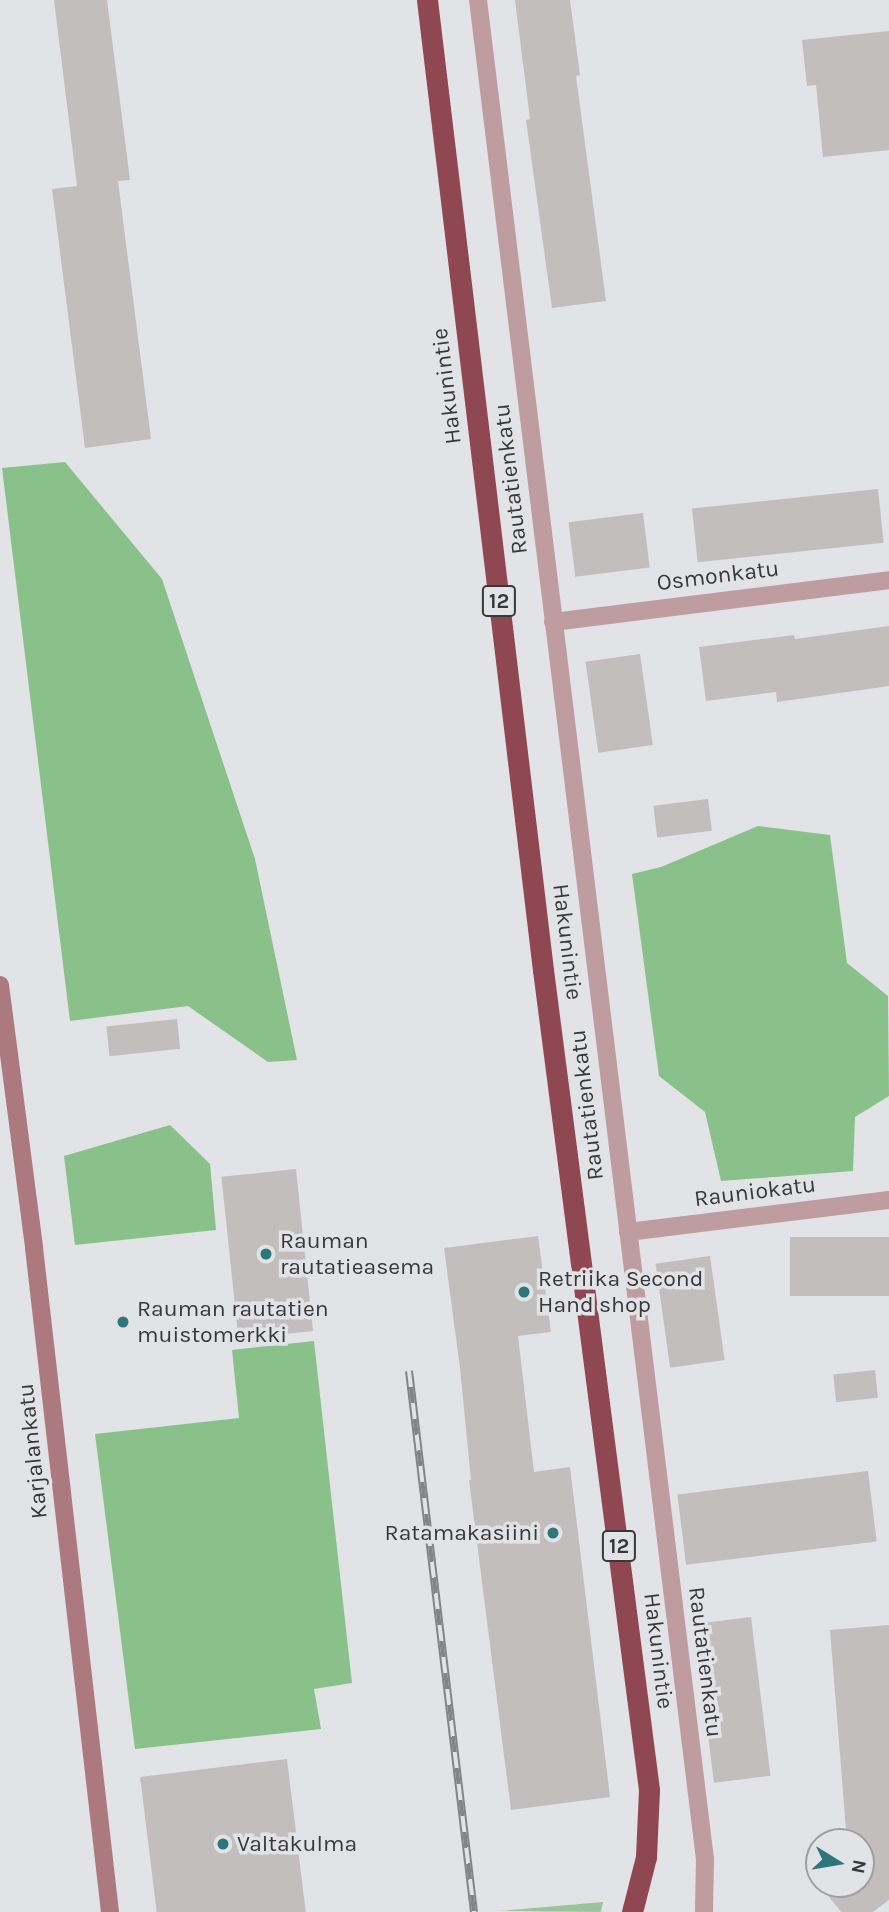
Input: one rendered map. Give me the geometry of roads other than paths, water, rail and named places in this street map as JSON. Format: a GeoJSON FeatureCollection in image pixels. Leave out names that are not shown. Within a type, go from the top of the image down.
{"type":"FeatureCollection","features":[{"type":"Feature","properties":{"kind":"highway","name":"Hakunintie"},"geometry":{"type":"LineString","coordinates":[[427,0],[543,970],[649,1790],[646,1857],[637,1912]]}},
{"type":"Feature","properties":{"kind":"highway","name":"Hakunintie"},"geometry":{"type":"LineString","coordinates":[[632,1912],[639,1891]]}},
{"type":"Feature","properties":{"kind":"main road","name":"Karjalankatu"},"geometry":{"type":"LineString","coordinates":[[0,985],[34,1248],[110,1912]]}},
{"type":"Feature","properties":{"kind":"street","name":"Rautatienkatu"},"geometry":{"type":"LineString","coordinates":[[478,0],[705,1858],[704,1912]]}},
{"type":"Feature","properties":{"kind":"street","name":"Osmonkatu"},"geometry":{"type":"LineString","coordinates":[[553,622],[889,580]]}},
{"type":"Feature","properties":{"kind":"street","name":"Rauniokatu"},"geometry":{"type":"LineString","coordinates":[[628,1232],[889,1200]]}},
{"type":"Feature","properties":{"kind":"railway"},"geometry":{"type":"LineString","coordinates":[[409,1371],[474,1912]]}},
{"type":"Feature","properties":{"kind":"place","name":"Rauman rautatieasema"},"geometry":{"type":"Point","coordinates":[266,1254]}},
{"type":"Feature","properties":{"kind":"place","name":"Retriika Second Hand shop"},"geometry":{"type":"Point","coordinates":[524,1292]}},
{"type":"Feature","properties":{"kind":"place","name":"Rauman rautatien muistomerkki"},"geometry":{"type":"Point","coordinates":[123,1322]}},
{"type":"Feature","properties":{"kind":"place","name":"Ratamakasiini"},"geometry":{"type":"Point","coordinates":[553,1533]}},
{"type":"Feature","properties":{"kind":"place","name":"Valtakulma"},"geometry":{"type":"Point","coordinates":[223,1844]}}]}
